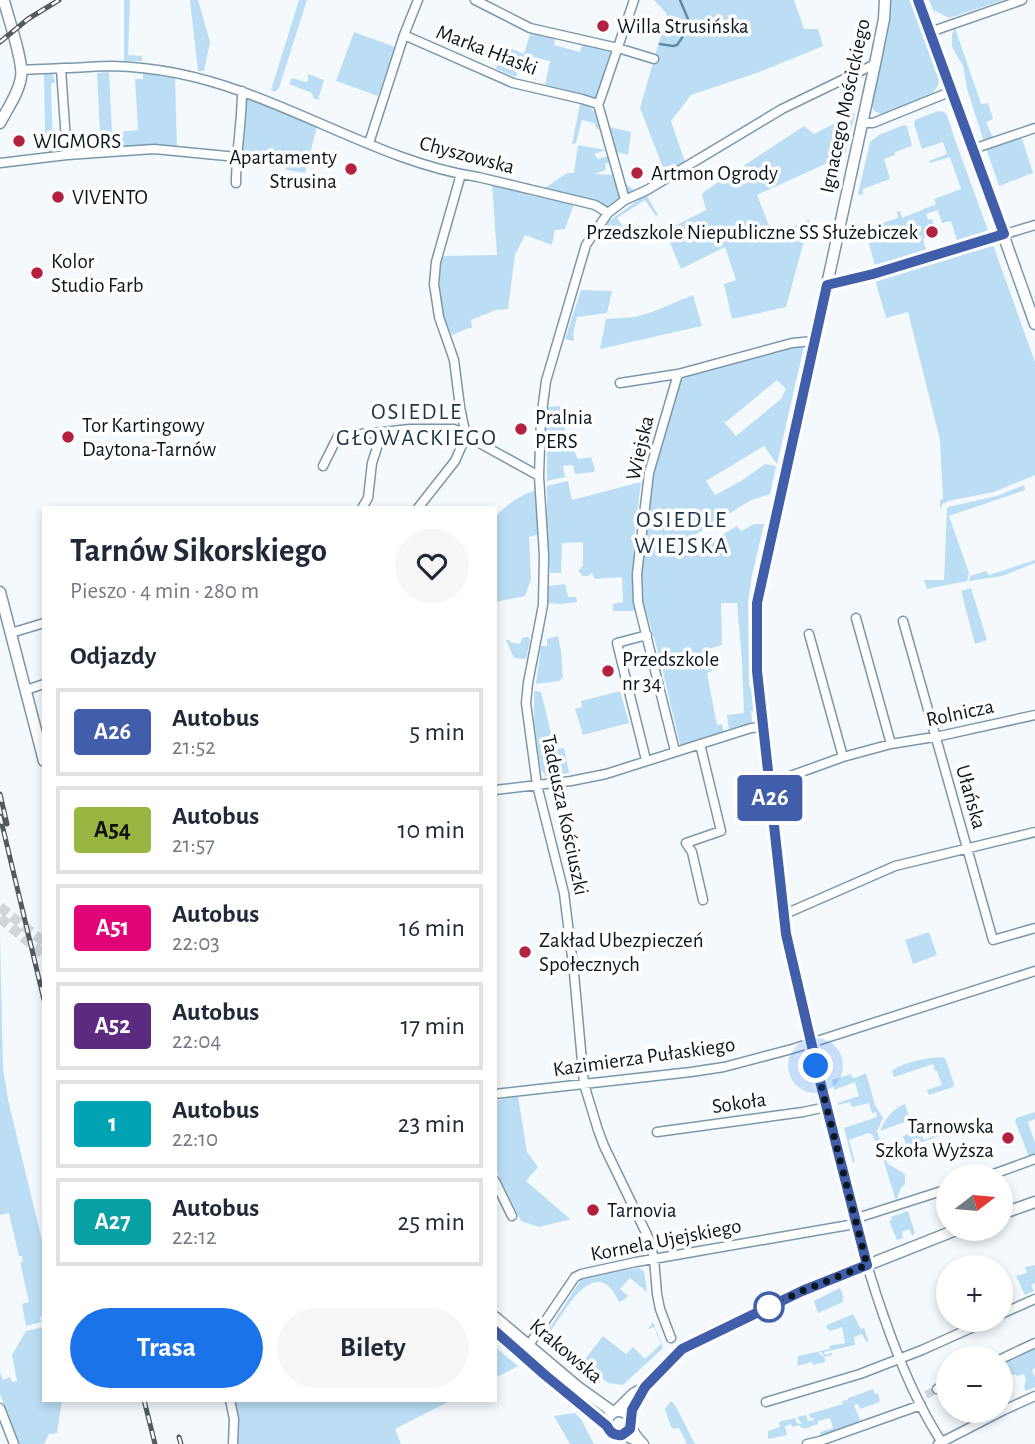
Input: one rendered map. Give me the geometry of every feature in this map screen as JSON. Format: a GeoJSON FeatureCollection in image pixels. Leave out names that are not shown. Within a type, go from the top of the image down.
{"type":"FeatureCollection","features":[{"type":"Feature","properties":{"kind":"street"},"geometry":{"type":"LineString","coordinates":[[0,123],[20,82],[22,70],[2,0]]}},
{"type":"Feature","properties":{"kind":"street"},"geometry":{"type":"LineString","coordinates":[[369,143],[418,0]]}},
{"type":"Feature","properties":{"kind":"street"},"geometry":{"type":"LineString","coordinates":[[475,0],[530,28],[618,48],[654,60]]}},
{"type":"Feature","properties":{"kind":"street"},"geometry":{"type":"LineString","coordinates":[[625,201],[598,104],[634,0]]}},
{"type":"Feature","properties":{"kind":"street","name":"Ignacego Mościckiego"},"geometry":{"type":"LineString","coordinates":[[885,0],[884,19],[863,123],[757,606],[757,671],[786,934],[826,1107],[867,1265],[900,1358],[941,1443]]}},
{"type":"Feature","properties":{"kind":"street"},"geometry":{"type":"LineString","coordinates":[[918,0],[1035,324]]}},
{"type":"Feature","properties":{"kind":"street"},"geometry":{"type":"LineString","coordinates":[[930,32],[1022,0]]}},
{"type":"Feature","properties":{"kind":"street","name":"Marka Hłaski"},"geometry":{"type":"LineString","coordinates":[[404,36],[513,83],[598,104]]}},
{"type":"Feature","properties":{"kind":"street"},"geometry":{"type":"LineString","coordinates":[[608,213],[782,110],[875,64]]}},
{"type":"Feature","properties":{"kind":"street","name":"Chyszowska"},"geometry":{"type":"LineString","coordinates":[[22,70],[112,66],[147,69],[206,81],[242,92],[415,160],[461,174],[595,205],[608,213]]}},
{"type":"Feature","properties":{"kind":"street"},"geometry":{"type":"LineString","coordinates":[[61,69],[66,155]]}},
{"type":"Feature","properties":{"kind":"street"},"geometry":{"type":"LineString","coordinates":[[863,123],[873,123],[952,91]]}},
{"type":"Feature","properties":{"kind":"street"},"geometry":{"type":"LineString","coordinates":[[236,183],[242,92]]}},
{"type":"Feature","properties":{"kind":"street"},"geometry":{"type":"LineString","coordinates":[[973,149],[1035,128]]}},
{"type":"Feature","properties":{"kind":"street"},"geometry":{"type":"LineString","coordinates":[[0,163],[154,149],[237,157]]}},
{"type":"Feature","properties":{"kind":"street"},"geometry":{"type":"LineString","coordinates":[[420,506],[455,461],[466,436],[454,360],[439,317],[434,284],[436,262],[461,174]]}},
{"type":"Feature","properties":{"kind":"street","name":"Tadeusza Kościuszki"},"geometry":{"type":"LineString","coordinates":[[608,213],[586,244],[546,381],[541,419],[539,476],[544,605],[526,703],[537,785],[564,893],[584,1084],[598,1130],[649,1239],[660,1309],[671,1338]]}},
{"type":"Feature","properties":{"kind":"street"},"geometry":{"type":"LineString","coordinates":[[827,285],[873,274],[1035,225]]}},
{"type":"Feature","properties":{"kind":"street"},"geometry":{"type":"LineString","coordinates":[[620,383],[678,373],[792,343],[814,341]]}},
{"type":"Feature","properties":{"kind":"street","name":"Wiejska"},"geometry":{"type":"LineString","coordinates":[[675,751],[638,602],[638,565],[649,472],[678,373]]}},
{"type":"Feature","properties":{"kind":"street"},"geometry":{"type":"LineString","coordinates":[[323,466],[338,436],[410,429],[454,429],[539,476]]}},
{"type":"Feature","properties":{"kind":"street"},"geometry":{"type":"LineString","coordinates":[[363,506],[368,498],[372,463],[382,432]]}},
{"type":"Feature","properties":{"kind":"street"},"geometry":{"type":"LineString","coordinates":[[0,592],[26,690],[39,720],[42,745]]}},
{"type":"Feature","properties":{"kind":"street"},"geometry":{"type":"LineString","coordinates":[[856,618],[891,744]]}},
{"type":"Feature","properties":{"kind":"street","name":"Ułańska"},"geometry":{"type":"LineString","coordinates":[[903,621],[993,940],[1035,928]]}},
{"type":"Feature","properties":{"kind":"street"},"geometry":{"type":"LineString","coordinates":[[11,634],[42,624]]}},
{"type":"Feature","properties":{"kind":"street"},"geometry":{"type":"LineString","coordinates":[[809,634],[843,757]]}},
{"type":"Feature","properties":{"kind":"street"},"geometry":{"type":"LineString","coordinates":[[646,760],[617,643],[647,635]]}},
{"type":"Feature","properties":{"kind":"street"},"geometry":{"type":"LineString","coordinates":[[26,690],[42,685]]}},
{"type":"Feature","properties":{"kind":"street","name":"Rolnicza"},"geometry":{"type":"LineString","coordinates":[[768,783],[843,757],[891,744],[1035,715]]}},
{"type":"Feature","properties":{"kind":"street"},"geometry":{"type":"LineString","coordinates":[[497,790],[594,776],[751,728],[762,727]]}},
{"type":"Feature","properties":{"kind":"street"},"geometry":{"type":"LineString","coordinates":[[700,744],[721,831],[686,843],[692,852],[703,900]]}},
{"type":"Feature","properties":{"kind":"street"},"geometry":{"type":"LineString","coordinates":[[785,914],[895,866],[1035,832]]}},
{"type":"Feature","properties":{"kind":"street","name":"Kazimierza Pułaskiego"},"geometry":{"type":"LineString","coordinates":[[497,1094],[707,1070],[792,1049],[1035,971]]}},
{"type":"Feature","properties":{"kind":"street","name":"Sokoła"},"geometry":{"type":"LineString","coordinates":[[657,1132],[826,1107]]}},
{"type":"Feature","properties":{"kind":"street"},"geometry":{"type":"LineString","coordinates":[[1013,1167],[1035,1159]]}},
{"type":"Feature","properties":{"kind":"street"},"geometry":{"type":"LineString","coordinates":[[497,1185],[512,1216]]}},
{"type":"Feature","properties":{"kind":"street","name":"Kornela Ujejskiego"},"geometry":{"type":"LineString","coordinates":[[521,1353],[575,1278],[581,1274],[855,1221],[936,1193]]}},
{"type":"Feature","properties":{"kind":"street"},"geometry":{"type":"LineString","coordinates":[[1013,1210],[1035,1202]]}},
{"type":"Feature","properties":{"kind":"street"},"geometry":{"type":"LineString","coordinates":[[622,1438],[628,1432],[632,1410],[645,1387],[682,1349],[802,1291],[936,1238]]}},
{"type":"Feature","properties":{"kind":"street"},"geometry":{"type":"LineString","coordinates":[[1013,1309],[1035,1299]]}},
{"type":"Feature","properties":{"kind":"street","name":"Krakowska"},"geometry":{"type":"LineString","coordinates":[[497,1319],[578,1387],[614,1412]]}},
{"type":"Feature","properties":{"kind":"street"},"geometry":{"type":"LineString","coordinates":[[766,1402],[860,1374],[962,1332]]}},
{"type":"Feature","properties":{"kind":"street","name":"Krakowska"},"geometry":{"type":"LineString","coordinates":[[497,1333],[607,1427]]}},
{"type":"Feature","properties":{"kind":"street"},"geometry":{"type":"LineString","coordinates":[[1013,1353],[1035,1343]]}},
{"type":"Feature","properties":{"kind":"street"},"geometry":{"type":"LineString","coordinates":[[608,1444],[607,1418],[633,1394],[645,1387]]}},
{"type":"Feature","properties":{"kind":"street"},"geometry":{"type":"LineString","coordinates":[[941,1443],[1035,1396]]}},
{"type":"Feature","properties":{"kind":"street"},"geometry":{"type":"LineString","coordinates":[[807,1444],[832,1437],[921,1400]]}},
{"type":"Feature","properties":{"kind":"street"},"geometry":{"type":"LineString","coordinates":[[230,1402],[234,1419],[233,1444]]}},
{"type":"Feature","properties":{"kind":"street"},"geometry":{"type":"LineString","coordinates":[[0,1408],[14,1444]]}},
{"type":"Feature","properties":{"kind":"street"},"geometry":{"type":"LineString","coordinates":[[614,1412],[625,1412],[643,1444]]}},
{"type":"Feature","properties":{"kind":"street"},"geometry":{"type":"LineString","coordinates":[[607,1427],[614,1435],[643,1444]]}},
{"type":"Feature","properties":{"kind":"shaded area"},"geometry":{"type":"Polygon","coordinates":[[[124,0],[130,0],[128,55],[142,56],[142,61],[124,61],[124,0]]]}},
{"type":"Feature","properties":{"kind":"shaded area"},"geometry":{"type":"Polygon","coordinates":[[[190,0],[198,0],[210,42],[204,71],[198,71],[190,0]]]}},
{"type":"Feature","properties":{"kind":"shaded area"},"geometry":{"type":"Polygon","coordinates":[[[299,0],[307,0],[279,88],[275,92],[271,90],[299,0]]]}},
{"type":"Feature","properties":{"kind":"shaded area"},"geometry":{"type":"Polygon","coordinates":[[[654,0],[794,0],[804,29],[818,29],[823,46],[762,71],[691,95],[671,121],[686,165],[667,178],[640,108],[667,14],[654,0]]]}},
{"type":"Feature","properties":{"kind":"shaded area"},"geometry":{"type":"Polygon","coordinates":[[[891,0],[913,0],[939,82],[930,95],[881,114],[874,111],[871,105],[891,0]]]}},
{"type":"Feature","properties":{"kind":"shaded area"},"geometry":{"type":"Polygon","coordinates":[[[929,0],[1004,0],[949,18],[933,10],[929,0]]]}},
{"type":"Feature","properties":{"kind":"shaded area"},"geometry":{"type":"Polygon","coordinates":[[[955,28],[981,104],[988,103],[993,119],[986,122],[993,138],[984,142],[967,89],[963,66],[952,47],[955,28]]]}},
{"type":"Feature","properties":{"kind":"shaded area"},"geometry":{"type":"Polygon","coordinates":[[[531,31],[556,37],[554,45],[580,52],[583,42],[611,50],[597,96],[545,85],[550,61],[524,55],[516,77],[496,69],[504,46],[524,54],[531,31]]]}},
{"type":"Feature","properties":{"kind":"shaded area"},"geometry":{"type":"Polygon","coordinates":[[[354,32],[395,47],[378,96],[336,81],[354,32]]]}},
{"type":"Feature","properties":{"kind":"shaded area"},"geometry":{"type":"Polygon","coordinates":[[[143,70],[175,74],[177,151],[101,153],[97,73],[109,72],[112,133],[138,130],[135,79],[143,79],[143,70]]]}},
{"type":"Feature","properties":{"kind":"shaded area"},"geometry":{"type":"Polygon","coordinates":[[[44,74],[52,74],[55,81],[51,84],[53,154],[47,158],[45,132],[44,74]]]}},
{"type":"Feature","properties":{"kind":"shaded area"},"geometry":{"type":"Polygon","coordinates":[[[308,74],[324,80],[318,100],[313,98],[312,93],[289,84],[292,78],[308,81],[308,74]]]}},
{"type":"Feature","properties":{"kind":"shaded area"},"geometry":{"type":"Polygon","coordinates":[[[242,91],[318,123],[305,173],[287,170],[276,154],[238,150],[242,91]]]}},
{"type":"Feature","properties":{"kind":"shaded area"},"geometry":{"type":"Polygon","coordinates":[[[580,104],[592,110],[599,129],[594,123],[582,120],[576,143],[572,144],[580,104]]]}},
{"type":"Feature","properties":{"kind":"shaded area"},"geometry":{"type":"Polygon","coordinates":[[[938,111],[947,115],[989,233],[958,244],[951,221],[942,223],[938,210],[926,214],[935,227],[925,232],[923,239],[926,250],[952,243],[952,246],[876,269],[866,233],[849,238],[851,233],[898,218],[897,212],[900,211],[902,218],[936,204],[934,199],[961,189],[950,157],[930,163],[929,161],[947,154],[943,142],[922,149],[914,124],[915,120],[938,111]]]}},
{"type":"Feature","properties":{"kind":"shaded area"},"geometry":{"type":"Polygon","coordinates":[[[855,113],[845,155],[757,195],[773,236],[810,219],[786,307],[732,319],[724,284],[736,280],[725,247],[681,269],[665,231],[706,210],[702,194],[705,191],[804,126],[814,134],[855,113]]]}},
{"type":"Feature","properties":{"kind":"shaded area"},"geometry":{"type":"Polygon","coordinates":[[[907,126],[912,146],[884,159],[890,179],[863,189],[863,195],[858,194],[870,142],[879,135],[907,126]]]}},
{"type":"Feature","properties":{"kind":"shaded area"},"geometry":{"type":"Polygon","coordinates":[[[609,127],[631,132],[628,155],[616,152],[609,127]]]}},
{"type":"Feature","properties":{"kind":"shaded area"},"geometry":{"type":"Polygon","coordinates":[[[1021,136],[1033,173],[999,186],[986,148],[1021,136]]]}},
{"type":"Feature","properties":{"kind":"shaded area"},"geometry":{"type":"Polygon","coordinates":[[[578,145],[606,150],[594,154],[598,159],[608,156],[610,162],[605,164],[606,170],[594,174],[617,175],[639,194],[608,213],[539,192],[567,173],[574,173],[578,145]]]}},
{"type":"Feature","properties":{"kind":"shaded area"},"geometry":{"type":"Polygon","coordinates":[[[492,183],[532,196],[574,204],[565,229],[555,230],[552,245],[525,235],[515,255],[508,309],[496,310],[471,320],[472,328],[452,335],[440,297],[442,256],[497,255],[492,183]]]}},
{"type":"Feature","properties":{"kind":"shaded area"},"geometry":{"type":"Polygon","coordinates":[[[647,196],[658,215],[656,216],[645,200],[617,218],[625,230],[604,232],[603,237],[599,237],[609,221],[647,196]]]}},
{"type":"Feature","properties":{"kind":"shaded area"},"geometry":{"type":"Polygon","coordinates":[[[992,242],[1035,362],[1035,475],[994,492],[948,501],[940,509],[940,500],[943,499],[940,440],[908,312],[886,318],[874,276],[992,242]]]}},
{"type":"Feature","properties":{"kind":"shaded area"},"geometry":{"type":"Polygon","coordinates":[[[581,290],[612,291],[607,313],[577,317],[574,341],[565,339],[581,290]]]}},
{"type":"Feature","properties":{"kind":"shaded area"},"geometry":{"type":"Polygon","coordinates":[[[693,295],[702,326],[600,349],[606,319],[635,317],[693,295]]]}},
{"type":"Feature","properties":{"kind":"shaded area"},"geometry":{"type":"Polygon","coordinates":[[[792,343],[804,346],[777,464],[764,446],[706,481],[715,495],[765,464],[776,466],[770,494],[751,500],[690,538],[697,550],[737,526],[741,531],[754,524],[764,524],[748,603],[749,687],[754,687],[757,712],[751,711],[752,722],[729,729],[727,715],[744,713],[742,661],[737,603],[721,603],[722,645],[708,649],[712,671],[707,673],[717,725],[722,724],[724,734],[681,749],[659,655],[641,594],[652,477],[679,381],[792,343]],[[777,380],[726,422],[723,421],[736,436],[781,399],[786,389],[777,380]]]}},
{"type":"Feature","properties":{"kind":"shaded area"},"geometry":{"type":"Polygon","coordinates":[[[560,406],[566,438],[557,443],[546,444],[547,407],[560,406]]]}},
{"type":"Feature","properties":{"kind":"shaded area"},"geometry":{"type":"Polygon","coordinates":[[[571,440],[578,459],[591,457],[594,472],[575,474],[573,465],[563,466],[565,477],[547,481],[547,452],[571,440]]]}},
{"type":"Feature","properties":{"kind":"shaded area"},"geometry":{"type":"Polygon","coordinates":[[[568,481],[572,500],[641,482],[632,577],[635,611],[613,611],[613,604],[623,602],[622,577],[595,579],[592,573],[583,576],[578,571],[583,565],[583,542],[562,543],[561,573],[550,573],[547,486],[568,481]]]}},
{"type":"Feature","properties":{"kind":"shaded area"},"geometry":{"type":"Polygon","coordinates":[[[1024,485],[1025,490],[949,516],[969,573],[967,581],[927,589],[924,580],[944,580],[948,507],[997,496],[1024,485]]]}},
{"type":"Feature","properties":{"kind":"shaded area"},"geometry":{"type":"Polygon","coordinates":[[[540,489],[543,533],[529,537],[531,579],[525,596],[497,602],[497,515],[527,494],[540,489]]]}},
{"type":"Feature","properties":{"kind":"shaded area"},"geometry":{"type":"Polygon","coordinates":[[[1035,560],[1035,563],[1002,576],[969,581],[970,576],[986,571],[989,575],[1035,560]]]}},
{"type":"Feature","properties":{"kind":"shaded area"},"geometry":{"type":"Polygon","coordinates":[[[565,584],[568,597],[576,597],[577,602],[548,603],[549,586],[565,584]]]}},
{"type":"Feature","properties":{"kind":"shaded area"},"geometry":{"type":"Polygon","coordinates":[[[971,588],[987,640],[975,644],[961,591],[971,588]]]}},
{"type":"Feature","properties":{"kind":"shaded area"},"geometry":{"type":"Polygon","coordinates":[[[558,636],[563,677],[559,681],[536,684],[541,646],[547,646],[547,639],[558,636]]]}},
{"type":"Feature","properties":{"kind":"shaded area"},"geometry":{"type":"Polygon","coordinates":[[[528,637],[530,640],[526,659],[514,658],[506,640],[520,644],[522,638],[528,637]]]}},
{"type":"Feature","properties":{"kind":"shaded area"},"geometry":{"type":"Polygon","coordinates":[[[534,691],[541,692],[555,749],[564,748],[569,773],[546,776],[541,770],[534,721],[534,691]]]}},
{"type":"Feature","properties":{"kind":"shaded area"},"geometry":{"type":"Polygon","coordinates":[[[620,691],[629,723],[583,735],[575,709],[582,707],[581,701],[620,691]]]}},
{"type":"Feature","properties":{"kind":"shaded area"},"geometry":{"type":"Polygon","coordinates":[[[929,932],[937,955],[913,964],[905,940],[929,932]]]}},
{"type":"Feature","properties":{"kind":"shaded area"},"geometry":{"type":"Polygon","coordinates":[[[0,938],[3,1068],[8,1100],[42,1241],[41,1322],[26,1326],[22,1304],[29,1302],[20,1262],[23,1262],[22,1256],[19,1256],[9,1213],[0,1215],[0,938]]]}},
{"type":"Feature","properties":{"kind":"shaded area"},"geometry":{"type":"Polygon","coordinates":[[[943,1057],[953,1087],[929,1095],[927,1090],[942,1085],[933,1064],[894,1077],[892,1071],[903,1065],[943,1057]]]}},
{"type":"Feature","properties":{"kind":"shaded area"},"geometry":{"type":"Polygon","coordinates":[[[866,1073],[875,1105],[883,1118],[877,1131],[888,1164],[905,1174],[905,1184],[896,1201],[878,1142],[868,1133],[849,1140],[855,1162],[853,1163],[844,1128],[877,1117],[876,1112],[872,1113],[869,1103],[852,1107],[850,1102],[838,1105],[859,1096],[855,1082],[834,1090],[832,1080],[851,1074],[855,1078],[866,1073]]]}},
{"type":"Feature","properties":{"kind":"shaded area"},"geometry":{"type":"Polygon","coordinates":[[[518,1096],[527,1152],[538,1167],[526,1181],[570,1219],[539,1227],[521,1221],[497,1173],[497,1101],[518,1096]]]}},
{"type":"Feature","properties":{"kind":"shaded area"},"geometry":{"type":"Polygon","coordinates":[[[905,1104],[910,1120],[880,1131],[889,1115],[905,1104]]]}},
{"type":"Feature","properties":{"kind":"shaded area"},"geometry":{"type":"Polygon","coordinates":[[[1035,1112],[1035,1119],[1028,1122],[1035,1143],[1035,1155],[1029,1157],[1015,1121],[1016,1118],[1035,1112]]]}},
{"type":"Feature","properties":{"kind":"shaded area"},"geometry":{"type":"Polygon","coordinates":[[[936,1124],[940,1136],[907,1147],[903,1136],[920,1130],[924,1140],[932,1137],[928,1127],[936,1124]]]}},
{"type":"Feature","properties":{"kind":"shaded area"},"geometry":{"type":"Polygon","coordinates":[[[908,1211],[915,1233],[912,1236],[909,1229],[902,1232],[903,1238],[897,1240],[889,1221],[892,1220],[891,1217],[908,1211]]]}},
{"type":"Feature","properties":{"kind":"shaded area"},"geometry":{"type":"Polygon","coordinates":[[[1035,1265],[1035,1283],[1031,1285],[1034,1291],[1025,1295],[1016,1276],[1027,1273],[1025,1267],[1035,1265]]]}},
{"type":"Feature","properties":{"kind":"shaded area"},"geometry":{"type":"Polygon","coordinates":[[[639,1268],[644,1271],[647,1292],[630,1278],[620,1289],[628,1296],[619,1302],[610,1288],[601,1282],[591,1283],[573,1299],[551,1331],[549,1329],[581,1280],[639,1268]]]}},
{"type":"Feature","properties":{"kind":"shaded area"},"geometry":{"type":"Polygon","coordinates":[[[840,1288],[843,1302],[818,1313],[814,1301],[840,1288]]]}},
{"type":"Feature","properties":{"kind":"shaded area"},"geometry":{"type":"Polygon","coordinates":[[[853,1314],[861,1329],[864,1328],[869,1342],[862,1334],[854,1337],[855,1345],[824,1352],[825,1355],[832,1355],[825,1357],[821,1352],[818,1353],[825,1358],[825,1362],[797,1366],[798,1356],[845,1343],[842,1327],[830,1331],[826,1327],[853,1314]]]}},
{"type":"Feature","properties":{"kind":"shaded area"},"geometry":{"type":"Polygon","coordinates":[[[653,1322],[663,1348],[623,1385],[608,1383],[583,1362],[603,1336],[626,1354],[633,1347],[645,1359],[661,1344],[654,1327],[648,1329],[653,1322]]]}},
{"type":"Feature","properties":{"kind":"shaded area"},"geometry":{"type":"Polygon","coordinates":[[[42,1327],[42,1402],[62,1402],[57,1433],[49,1434],[44,1444],[19,1444],[0,1394],[0,1372],[3,1380],[10,1377],[12,1382],[17,1381],[12,1355],[26,1331],[42,1327]]]}},
{"type":"Feature","properties":{"kind":"shaded area"},"geometry":{"type":"Polygon","coordinates":[[[1035,1345],[1035,1368],[1032,1370],[1035,1387],[1026,1391],[1024,1374],[1013,1375],[1013,1360],[1021,1356],[1020,1352],[1035,1345]]]}},
{"type":"Feature","properties":{"kind":"shaded area"},"geometry":{"type":"Polygon","coordinates":[[[497,1349],[518,1366],[497,1377],[497,1349]]]}},
{"type":"Feature","properties":{"kind":"shaded area"},"geometry":{"type":"Polygon","coordinates":[[[873,1389],[875,1394],[878,1393],[880,1402],[860,1409],[858,1404],[854,1405],[861,1422],[821,1435],[820,1432],[833,1428],[830,1418],[804,1429],[799,1425],[792,1427],[791,1424],[785,1426],[787,1435],[768,1439],[768,1431],[780,1427],[779,1422],[795,1418],[797,1423],[802,1424],[797,1417],[806,1415],[808,1421],[814,1420],[809,1414],[843,1404],[842,1401],[848,1398],[873,1389]]]}},
{"type":"Feature","properties":{"kind":"shaded area"},"geometry":{"type":"Polygon","coordinates":[[[671,1401],[695,1444],[687,1444],[679,1428],[671,1427],[665,1409],[671,1401]]]}},
{"type":"Feature","properties":{"kind":"shaded area"},"geometry":{"type":"Polygon","coordinates":[[[233,1402],[448,1402],[395,1429],[401,1444],[236,1444],[239,1420],[233,1402]]]}},
{"type":"Feature","properties":{"kind":"shaded area"},"geometry":{"type":"Polygon","coordinates":[[[575,1413],[594,1444],[570,1444],[554,1416],[575,1413]]]}},
{"type":"Feature","properties":{"kind":"waterway"},"geometry":{"type":"LineString","coordinates":[[660,44],[677,45],[688,29],[688,19],[680,0]]}},
{"type":"Feature","properties":{"kind":"tunnel"},"geometry":{"type":"LineString","coordinates":[[0,907],[42,940]]}},
{"type":"Feature","properties":{"kind":"tunnel"},"geometry":{"type":"LineString","coordinates":[[0,918],[42,953]]}},
{"type":"Feature","properties":{"kind":"tunnel"},"geometry":{"type":"LineString","coordinates":[[926,1395],[936,1390]]}},
{"type":"Feature","properties":{"kind":"railway"},"geometry":{"type":"LineString","coordinates":[[0,42],[28,19],[59,0]]}},
{"type":"Feature","properties":{"kind":"railway"},"geometry":{"type":"LineString","coordinates":[[0,794],[7,824]]}},
{"type":"Feature","properties":{"kind":"railway"},"geometry":{"type":"LineString","coordinates":[[0,816],[42,992]]}},
{"type":"Feature","properties":{"kind":"railway"},"geometry":{"type":"LineString","coordinates":[[144,1402],[155,1444]]}},
{"type":"Feature","properties":{"kind":"railway"},"geometry":{"type":"LineString","coordinates":[[179,1437],[181,1444]]}},
{"type":"Feature","properties":{"kind":"bus line","name":"A26"},"geometry":{"type":"LineString","coordinates":[[497,1333],[607,1426],[611,1433],[618,1436],[630,1429],[632,1410],[645,1387],[682,1349],[802,1291],[867,1265],[786,934],[757,671],[757,606],[827,285],[873,274],[1004,234],[918,0]]}},
{"type":"Feature","properties":{"kind":"place","name":"Willa Strusińska"},"geometry":{"type":"Point","coordinates":[603,26]}},
{"type":"Feature","properties":{"kind":"place","name":"WIGMORS"},"geometry":{"type":"Point","coordinates":[19,141]}},
{"type":"Feature","properties":{"kind":"place","name":"Apartamenty Strusina"},"geometry":{"type":"Point","coordinates":[351,169]}},
{"type":"Feature","properties":{"kind":"place","name":"Artmon Ogrody"},"geometry":{"type":"Point","coordinates":[637,173]}},
{"type":"Feature","properties":{"kind":"place","name":"VIVENTO"},"geometry":{"type":"Point","coordinates":[58,197]}},
{"type":"Feature","properties":{"kind":"place","name":"Przedszkole Niepubliczne SS Służebiczek"},"geometry":{"type":"Point","coordinates":[932,232]}},
{"type":"Feature","properties":{"kind":"place","name":"Kolor Studio Farb"},"geometry":{"type":"Point","coordinates":[37,273]}},
{"type":"Feature","properties":{"kind":"place","name":"Pralnia PERS"},"geometry":{"type":"Point","coordinates":[521,429]}},
{"type":"Feature","properties":{"kind":"place","name":"Tor Kartingowy Daytona-Tarnów"},"geometry":{"type":"Point","coordinates":[68,437]}},
{"type":"Feature","properties":{"kind":"place","name":"Przedszkole nr 34"},"geometry":{"type":"Point","coordinates":[608,671]}},
{"type":"Feature","properties":{"kind":"place","name":"Zakład Ubezpieczeń Społecznych"},"geometry":{"type":"Point","coordinates":[525,952]}},
{"type":"Feature","properties":{"kind":"place","name":"Tarnowska Szkoła Wyższa"},"geometry":{"type":"Point","coordinates":[1008,1138]}},
{"type":"Feature","properties":{"kind":"place","name":"Tarnovia"},"geometry":{"type":"Point","coordinates":[593,1210]}},
{"type":"Feature","properties":{"kind":"district","name":"OSIEDLE GŁOWACKIEGO"},"geometry":{"type":"Point","coordinates":[417,425]}},
{"type":"Feature","properties":{"kind":"district","name":"OSIEDLE WIEJSKA"},"geometry":{"type":"Point","coordinates":[682,533]}},
{"type":"Feature","properties":{"kind":"route"},"geometry":{"type":"LineString","coordinates":[[769,1307],[867,1265],[816,1066]]}}]}
